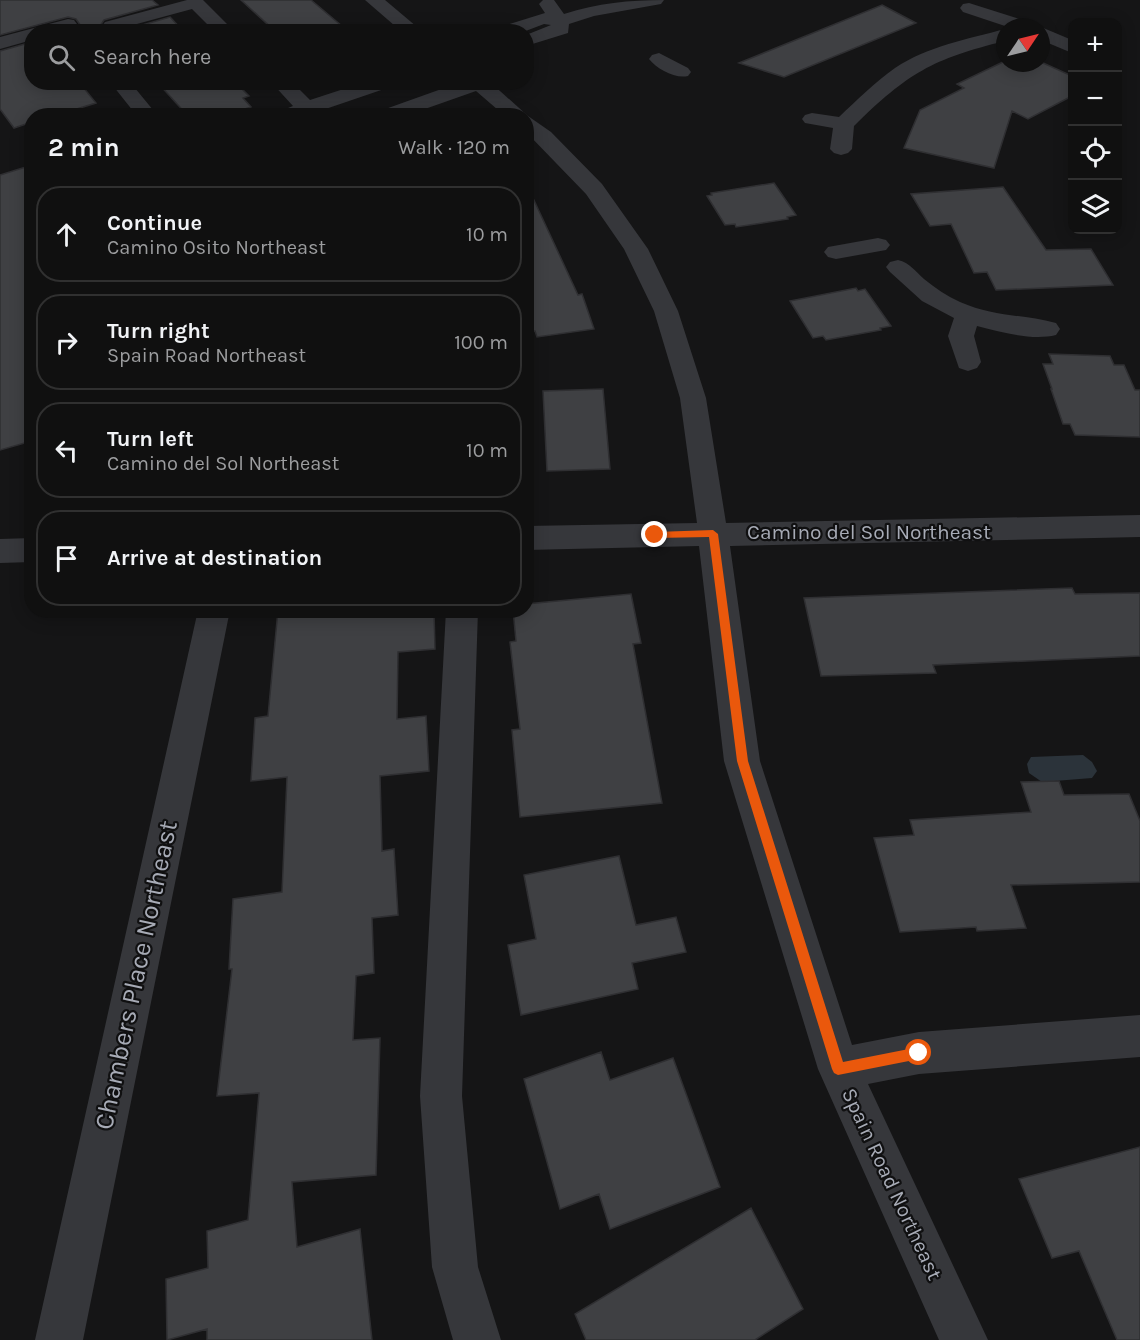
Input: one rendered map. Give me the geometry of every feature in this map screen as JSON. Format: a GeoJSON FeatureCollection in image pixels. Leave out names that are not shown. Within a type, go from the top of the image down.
{"type":"FeatureCollection","features":[{"type":"Feature","properties":{"kind":"street"},"geometry":{"type":"LineString","coordinates":[[374,0],[404,24]]}},
{"type":"Feature","properties":{"kind":"street"},"geometry":{"type":"LineString","coordinates":[[526,24],[543,18],[560,21],[591,11],[656,0]]}},
{"type":"Feature","properties":{"kind":"street"},"geometry":{"type":"LineString","coordinates":[[118,24],[198,1],[219,24]]}},
{"type":"Feature","properties":{"kind":"street"},"geometry":{"type":"LineString","coordinates":[[534,38],[561,29],[560,21],[548,4]]}},
{"type":"Feature","properties":{"kind":"street"},"geometry":{"type":"LineString","coordinates":[[969,8],[999,18]]}},
{"type":"Feature","properties":{"kind":"street"},"geometry":{"type":"LineString","coordinates":[[591,11],[610,25]]}},
{"type":"Feature","properties":{"kind":"street"},"geometry":{"type":"LineString","coordinates":[[1050,32],[1068,44]]}},
{"type":"Feature","properties":{"kind":"street"},"geometry":{"type":"LineString","coordinates":[[0,43],[24,36]]}},
{"type":"Feature","properties":{"kind":"street"},"geometry":{"type":"LineString","coordinates":[[841,149],[844,124],[881,88],[912,66],[935,55],[996,38]]}},
{"type":"Feature","properties":{"kind":"street"},"geometry":{"type":"LineString","coordinates":[[659,59],[681,72]]}},
{"type":"Feature","properties":{"kind":"street"},"geometry":{"type":"LineString","coordinates":[[126,90],[141,108]]}},
{"type":"Feature","properties":{"kind":"street"},"geometry":{"type":"LineString","coordinates":[[288,90],[307,108],[362,90]]}},
{"type":"Feature","properties":{"kind":"street"},"geometry":{"type":"LineString","coordinates":[[407,108],[459,90]]}},
{"type":"Feature","properties":{"kind":"street"},"geometry":{"type":"LineString","coordinates":[[487,90],[509,108]]}},
{"type":"Feature","properties":{"kind":"street"},"geometry":{"type":"LineString","coordinates":[[812,119],[844,124]]}},
{"type":"Feature","properties":{"kind":"street","name":"Spain Road Northeast"},"geometry":{"type":"LineString","coordinates":[[534,128],[594,189],[636,249],[666,311],[693,398],[742,761],[838,1069],[964,1340]]}},
{"type":"Feature","properties":{"kind":"street"},"geometry":{"type":"LineString","coordinates":[[836,252],[878,245]]}},
{"type":"Feature","properties":{"kind":"street"},"geometry":{"type":"LineString","coordinates":[[898,267],[929,296],[955,311],[1018,327],[1047,329]]}},
{"type":"Feature","properties":{"kind":"street"},"geometry":{"type":"LineString","coordinates":[[968,315],[961,336],[968,362]]}},
{"type":"Feature","properties":{"kind":"street","name":"Camino del Sol Northeast"},"geometry":{"type":"LineString","coordinates":[[534,538],[1004,531],[1140,526]]}},
{"type":"Feature","properties":{"kind":"street"},"geometry":{"type":"LineString","coordinates":[[0,551],[24,550]]}},
{"type":"Feature","properties":{"kind":"street","name":"Chambers Place Northeast"},"geometry":{"type":"LineString","coordinates":[[59,1340],[212,618]]}},
{"type":"Feature","properties":{"kind":"street"},"geometry":{"type":"LineString","coordinates":[[462,618],[441,1096],[455,1267],[477,1340]]}},
{"type":"Feature","properties":{"kind":"street"},"geometry":{"type":"LineString","coordinates":[[838,1069],[919,1053],[1140,1036]]}},
{"type":"Feature","properties":{"kind":"shaded area"},"geometry":{"type":"Polygon","coordinates":[[[1083,755],[1092,762],[1097,771],[1092,778],[1042,782],[1029,773],[1027,764],[1031,757],[1083,755]]]}},
{"type":"Feature","properties":{"kind":"building"},"geometry":{"type":"Polygon","coordinates":[[[0,0],[152,0],[158,5],[104,20],[101,24],[79,24],[76,19],[68,17],[42,24],[24,24],[24,29],[0,35],[0,0]]]}},
{"type":"Feature","properties":{"kind":"building"},"geometry":{"type":"Polygon","coordinates":[[[241,0],[311,0],[340,24],[267,24],[241,0]]]}},
{"type":"Feature","properties":{"kind":"building"},"geometry":{"type":"Polygon","coordinates":[[[882,5],[916,23],[784,77],[739,63],[882,5]]]}},
{"type":"Feature","properties":{"kind":"building"},"geometry":{"type":"Polygon","coordinates":[[[170,17],[177,24],[146,24],[170,17]]]}},
{"type":"Feature","properties":{"kind":"building"},"geometry":{"type":"Polygon","coordinates":[[[24,44],[24,90],[85,90],[96,103],[80,108],[24,108],[24,125],[14,128],[0,109],[0,51],[24,44]]]}},
{"type":"Feature","properties":{"kind":"building"},"geometry":{"type":"Polygon","coordinates":[[[996,65],[996,72],[1050,72],[1050,66],[1068,74],[1068,98],[1028,119],[1012,111],[994,168],[904,148],[920,110],[964,88],[957,84],[996,65]]]}},
{"type":"Feature","properties":{"kind":"building"},"geometry":{"type":"Polygon","coordinates":[[[164,90],[243,90],[249,96],[243,98],[251,107],[248,108],[181,108],[164,90]]]}},
{"type":"Feature","properties":{"kind":"building"},"geometry":{"type":"Polygon","coordinates":[[[24,168],[24,443],[0,450],[0,175],[24,168]]]}},
{"type":"Feature","properties":{"kind":"building"},"geometry":{"type":"Polygon","coordinates":[[[774,183],[796,215],[787,217],[788,219],[736,227],[735,224],[725,225],[707,196],[712,195],[711,193],[774,183]]]}},
{"type":"Feature","properties":{"kind":"building"},"geometry":{"type":"Polygon","coordinates":[[[1003,187],[1046,250],[1091,249],[1113,285],[996,290],[987,272],[974,273],[951,224],[930,226],[911,194],[1003,187]]]}},
{"type":"Feature","properties":{"kind":"building"},"geometry":{"type":"Polygon","coordinates":[[[534,200],[578,295],[582,294],[594,329],[537,337],[535,331],[534,200]]]}},
{"type":"Feature","properties":{"kind":"building"},"geometry":{"type":"Polygon","coordinates":[[[856,288],[858,291],[865,289],[891,326],[880,328],[881,330],[826,340],[823,336],[813,338],[790,301],[856,288]]]}},
{"type":"Feature","properties":{"kind":"building"},"geometry":{"type":"Polygon","coordinates":[[[1049,354],[1110,356],[1114,365],[1124,365],[1135,390],[1140,390],[1140,437],[1075,435],[1070,424],[1063,424],[1051,389],[1043,364],[1053,364],[1049,354]]]}},
{"type":"Feature","properties":{"kind":"building"},"geometry":{"type":"Polygon","coordinates":[[[603,389],[610,469],[547,471],[543,391],[603,389]]]}},
{"type":"Feature","properties":{"kind":"building"},"geometry":{"type":"Polygon","coordinates":[[[1072,588],[1075,594],[1140,593],[1140,656],[933,665],[936,673],[821,676],[804,598],[1072,588]]]}},
{"type":"Feature","properties":{"kind":"building"},"geometry":{"type":"Polygon","coordinates":[[[631,594],[641,643],[633,644],[662,803],[520,817],[512,730],[520,729],[510,642],[516,641],[514,618],[534,618],[534,603],[631,594]]]}},
{"type":"Feature","properties":{"kind":"building"},"geometry":{"type":"Polygon","coordinates":[[[277,618],[434,618],[435,649],[398,652],[397,719],[426,716],[429,771],[380,776],[382,851],[394,849],[398,915],[372,918],[374,973],[356,976],[353,1040],[380,1038],[376,1175],[292,1182],[297,1247],[360,1229],[372,1340],[207,1340],[207,1329],[167,1340],[166,1279],[208,1268],[207,1231],[248,1220],[259,1093],[217,1096],[232,969],[229,969],[233,899],[282,892],[287,777],[251,781],[255,718],[268,716],[277,618]]]}},
{"type":"Feature","properties":{"kind":"building"},"geometry":{"type":"Polygon","coordinates":[[[1059,781],[1064,795],[1129,794],[1140,821],[1140,882],[1011,885],[1026,928],[977,931],[976,927],[900,932],[874,838],[914,835],[910,820],[1031,812],[1021,782],[1059,781]]]}},
{"type":"Feature","properties":{"kind":"building"},"geometry":{"type":"Polygon","coordinates":[[[619,856],[636,925],[676,917],[686,952],[632,963],[638,989],[521,1015],[508,945],[536,939],[524,875],[619,856]]]}},
{"type":"Feature","properties":{"kind":"building"},"geometry":{"type":"Polygon","coordinates":[[[601,1052],[610,1080],[673,1058],[720,1187],[610,1229],[599,1194],[560,1209],[524,1079],[601,1052]]]}},
{"type":"Feature","properties":{"kind":"building"},"geometry":{"type":"Polygon","coordinates":[[[1140,1147],[1140,1340],[1117,1340],[1079,1251],[1052,1258],[1019,1179],[1140,1147]]]}},
{"type":"Feature","properties":{"kind":"building"},"geometry":{"type":"Polygon","coordinates":[[[751,1208],[803,1309],[755,1340],[586,1340],[575,1314],[751,1208]]]}},
{"type":"Feature","properties":{"kind":"route"},"geometry":{"type":"LineString","coordinates":[[655,535],[713,534],[742,761],[838,1069],[919,1053]]}}]}
